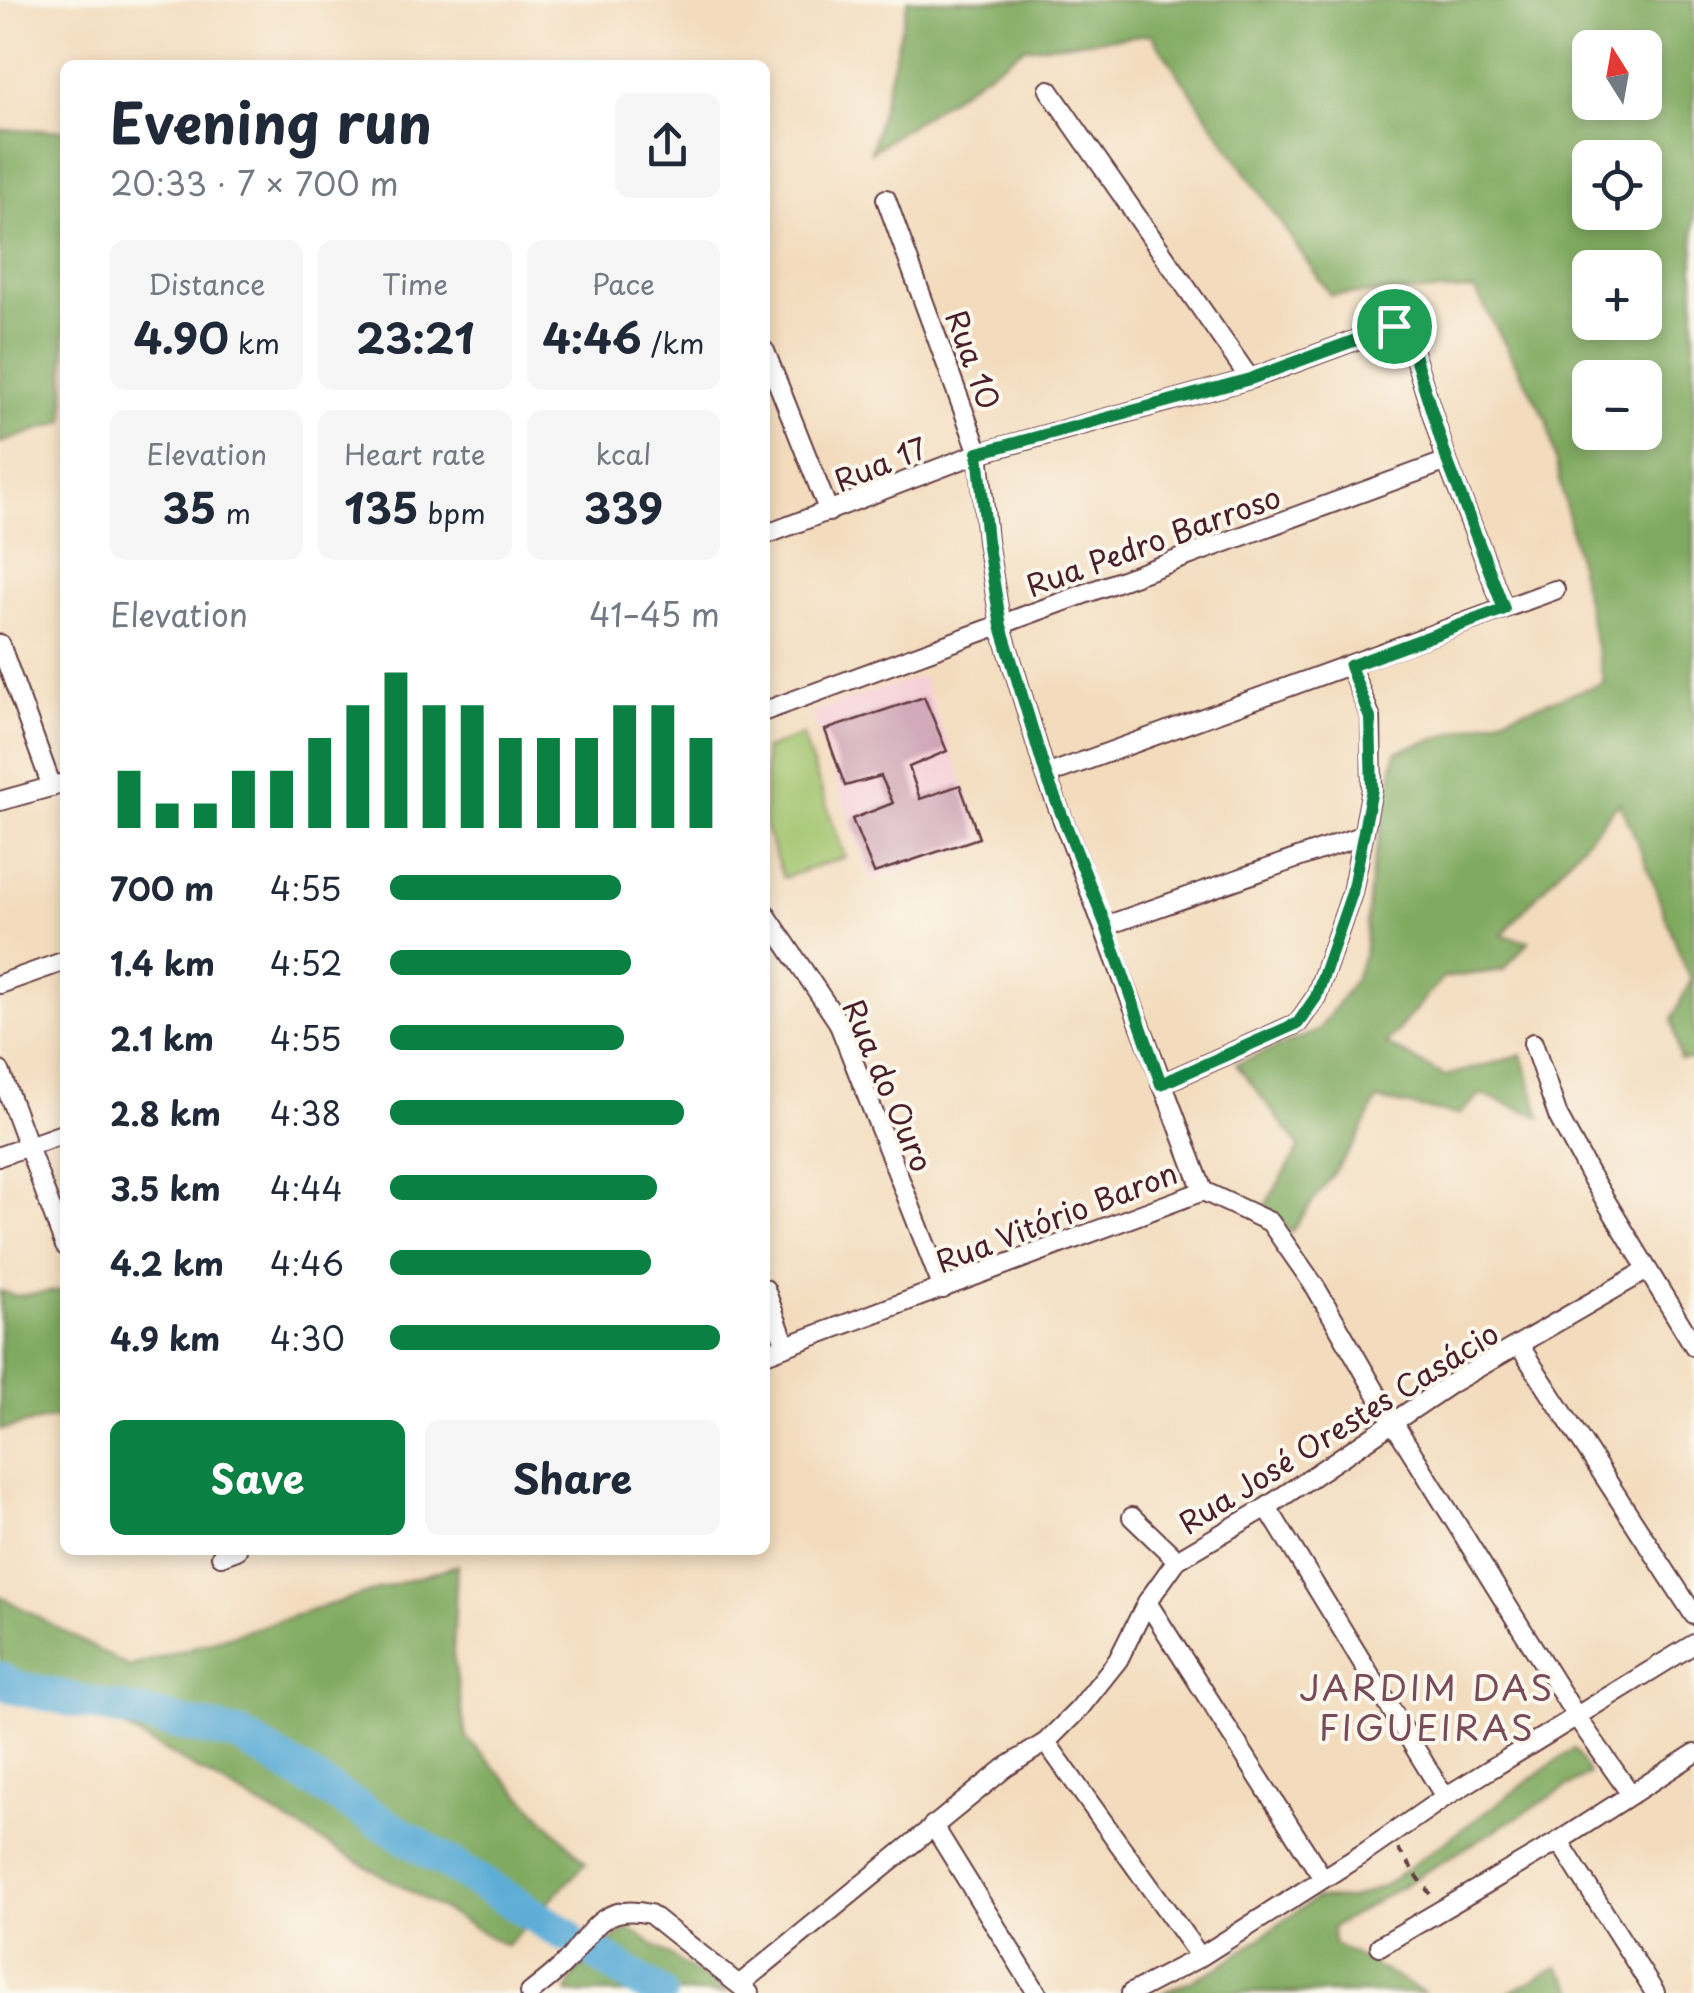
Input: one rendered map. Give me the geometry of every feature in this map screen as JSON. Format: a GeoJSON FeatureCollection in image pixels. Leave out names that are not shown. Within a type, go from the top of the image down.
{"type":"FeatureCollection","features":[{"type":"Feature","properties":{"kind":"street"},"geometry":{"type":"LineString","coordinates":[[1048,90],[1250,379]]}},
{"type":"Feature","properties":{"kind":"street","name":"Rua 10"},"geometry":{"type":"LineString","coordinates":[[886,200],[978,453],[1001,626],[1046,775],[1203,1191]]}},
{"type":"Feature","properties":{"kind":"street","name":"Rua 17"},"geometry":{"type":"LineString","coordinates":[[770,533],[978,453],[1250,379],[1394,326],[1410,342],[1447,460]]}},
{"type":"Feature","properties":{"kind":"street"},"geometry":{"type":"LineString","coordinates":[[770,364],[829,512]]}},
{"type":"Feature","properties":{"kind":"street"},"geometry":{"type":"LineString","coordinates":[[1447,460],[1504,609]]}},
{"type":"Feature","properties":{"kind":"street","name":"Rua Pedro Barroso"},"geometry":{"type":"LineString","coordinates":[[770,709],[1447,460]]}},
{"type":"Feature","properties":{"kind":"street"},"geometry":{"type":"LineString","coordinates":[[1046,775],[1555,590]]}},
{"type":"Feature","properties":{"kind":"street"},"geometry":{"type":"LineString","coordinates":[[0,644],[58,785],[0,802]]}},
{"type":"Feature","properties":{"kind":"street"},"geometry":{"type":"LineString","coordinates":[[1161,1084],[1298,1023],[1316,997],[1352,893],[1372,789],[1370,718],[1350,666]]}},
{"type":"Feature","properties":{"kind":"street"},"geometry":{"type":"LineString","coordinates":[[1106,926],[1363,835]]}},
{"type":"Feature","properties":{"kind":"street","name":"Rua do Ouro"},"geometry":{"type":"LineString","coordinates":[[770,921],[838,1022],[942,1289]]}},
{"type":"Feature","properties":{"kind":"street"},"geometry":{"type":"LineString","coordinates":[[0,984],[60,963]]}},
{"type":"Feature","properties":{"kind":"street"},"geometry":{"type":"LineString","coordinates":[[1533,1043],[1558,1116],[1694,1346]]}},
{"type":"Feature","properties":{"kind":"street"},"geometry":{"type":"LineString","coordinates":[[0,1071],[60,1232]]}},
{"type":"Feature","properties":{"kind":"street"},"geometry":{"type":"LineString","coordinates":[[0,1156],[60,1135]]}},
{"type":"Feature","properties":{"kind":"street","name":"Rua Vitório Baron"},"geometry":{"type":"LineString","coordinates":[[770,1352],[1203,1191],[1270,1222],[1316,1288],[1393,1422],[1576,1716],[1630,1794]]}},
{"type":"Feature","properties":{"kind":"street","name":"Rua José Orestes Casácio"},"geometry":{"type":"LineString","coordinates":[[744,1989],[934,1825],[1046,1742],[1079,1709],[1118,1660],[1148,1602],[1177,1560],[1267,1507],[1450,1384],[1647,1270]]}},
{"type":"Feature","properties":{"kind":"street"},"geometry":{"type":"LineString","coordinates":[[770,1303],[786,1346]]}},
{"type":"Feature","properties":{"kind":"street"},"geometry":{"type":"LineString","coordinates":[[1519,1346],[1694,1615]]}},
{"type":"Feature","properties":{"kind":"street"},"geometry":{"type":"LineString","coordinates":[[1267,1507],[1445,1797]]}},
{"type":"Feature","properties":{"kind":"street"},"geometry":{"type":"LineString","coordinates":[[1132,1517],[1177,1560]]}},
{"type":"Feature","properties":{"kind":"street"},"geometry":{"type":"LineString","coordinates":[[1148,1602],[1322,1877]]}},
{"type":"Feature","properties":{"kind":"street"},"geometry":{"type":"LineString","coordinates":[[1131,1993],[1200,1957],[1368,1851],[1445,1797],[1694,1644]]}},
{"type":"Feature","properties":{"kind":"street"},"geometry":{"type":"LineString","coordinates":[[1046,1742],[1200,1957]]}},
{"type":"Feature","properties":{"kind":"street"},"geometry":{"type":"LineString","coordinates":[[1380,1946],[1692,1760]]}},
{"type":"Feature","properties":{"kind":"street"},"geometry":{"type":"LineString","coordinates":[[934,1825],[1037,1993]]}},
{"type":"Feature","properties":{"kind":"street"},"geometry":{"type":"LineString","coordinates":[[1559,1842],[1655,1993]]}},
{"type":"Feature","properties":{"kind":"street"},"geometry":{"type":"LineString","coordinates":[[530,1993],[563,1965],[600,1920],[619,1911],[650,1914],[744,1989]]}},
{"type":"Feature","properties":{"kind":"path"},"geometry":{"type":"LineString","coordinates":[[1407,1860],[1442,1910]]}},
{"type":"Feature","properties":{"kind":"shaded area"},"geometry":{"type":"Polygon","coordinates":[[[922,676],[987,843],[872,881],[811,712],[922,676]]]}},
{"type":"Feature","properties":{"kind":"green space"},"geometry":{"type":"Polygon","coordinates":[[[908,0],[1694,0],[1694,1060],[1680,1059],[1672,1019],[1691,980],[1619,803],[1502,935],[1529,941],[1504,970],[1443,978],[1386,1044],[1445,1076],[1522,1055],[1541,1117],[1481,1094],[1459,1115],[1377,1100],[1356,1142],[1291,1232],[1265,1206],[1300,1147],[1236,1064],[1318,1031],[1353,982],[1364,956],[1371,877],[1396,752],[1604,683],[1547,421],[1475,290],[1330,295],[1151,34],[1024,48],[871,152],[908,0]]]}},
{"type":"Feature","properties":{"kind":"green space"},"geometry":{"type":"Polygon","coordinates":[[[0,130],[60,130],[60,423],[0,443],[0,130]]]}},
{"type":"Feature","properties":{"kind":"green space"},"geometry":{"type":"Polygon","coordinates":[[[802,735],[845,857],[783,878],[770,840],[770,747],[802,735]]]}},
{"type":"Feature","properties":{"kind":"green space"},"geometry":{"type":"Polygon","coordinates":[[[0,1291],[16,1296],[60,1291],[60,1416],[0,1430],[0,1291]]]}},
{"type":"Feature","properties":{"kind":"green space"},"geometry":{"type":"Polygon","coordinates":[[[457,1565],[453,1654],[466,1737],[586,1863],[506,1946],[40,1680],[0,1691],[0,1596],[129,1667],[457,1565]]]}},
{"type":"Feature","properties":{"kind":"green space"},"geometry":{"type":"Polygon","coordinates":[[[1574,1748],[1589,1774],[1332,1928],[1333,1943],[1425,1993],[1163,1993],[1218,1968],[1316,1898],[1350,1899],[1385,1885],[1574,1748]]]}},
{"type":"Feature","properties":{"kind":"green space"},"geometry":{"type":"Polygon","coordinates":[[[628,1928],[727,1993],[567,1993],[576,1971],[628,1928]]]}},
{"type":"Feature","properties":{"kind":"green space"},"geometry":{"type":"Polygon","coordinates":[[[1558,1967],[1577,1993],[1508,1993],[1558,1967]]]}},
{"type":"Feature","properties":{"kind":"building"},"geometry":{"type":"Polygon","coordinates":[[[924,697],[947,751],[909,767],[920,799],[960,785],[979,838],[874,873],[852,819],[893,803],[881,776],[845,786],[825,730],[924,697]]]}},
{"type":"Feature","properties":{"kind":"waterway"},"geometry":{"type":"LineString","coordinates":[[0,1679],[14,1687],[240,1736],[566,1935]]}},
{"type":"Feature","properties":{"kind":"waterway"},"geometry":{"type":"LineString","coordinates":[[600,1956],[659,1993]]}},
{"type":"Feature","properties":{"kind":"district","name":"JARDIM DAS FIGUEIRAS"},"geometry":{"type":"Point","coordinates":[1427,1706]}},
{"type":"Feature","properties":{"kind":"route"},"geometry":{"type":"LineString","coordinates":[[1394,326],[1410,342],[1447,460],[1504,609],[1350,666],[1370,718],[1372,789],[1352,893],[1316,997],[1298,1023],[1161,1084],[1106,926],[1046,775],[1001,626],[978,453],[1250,379],[1394,326]]}}]}
